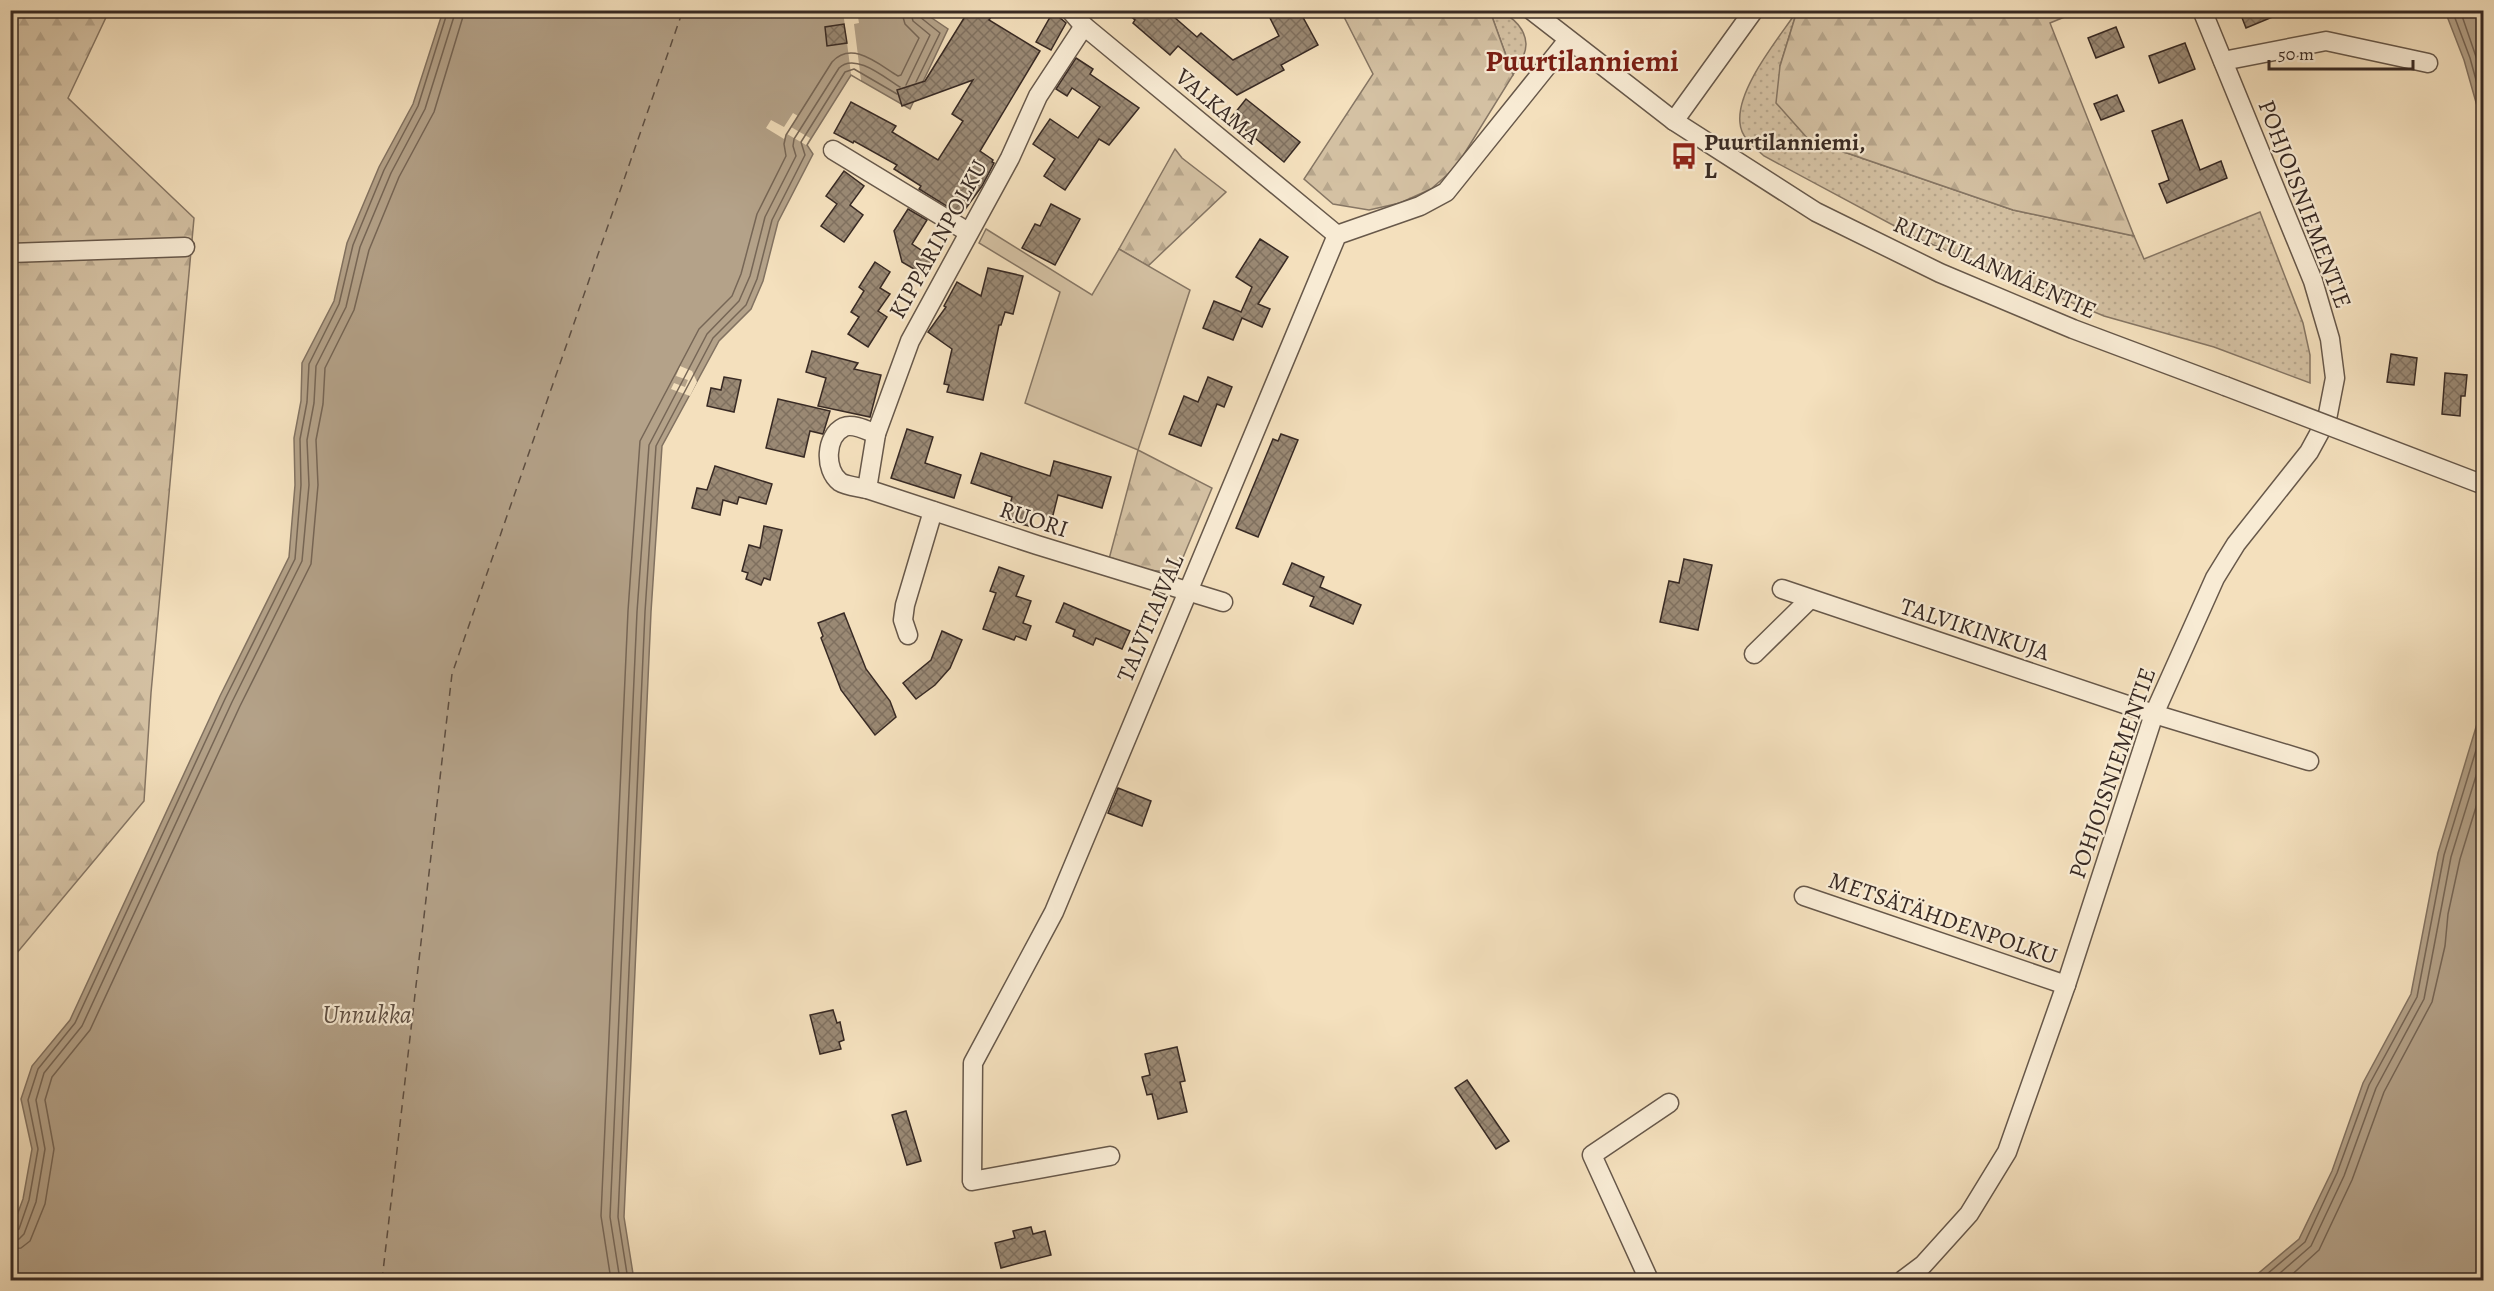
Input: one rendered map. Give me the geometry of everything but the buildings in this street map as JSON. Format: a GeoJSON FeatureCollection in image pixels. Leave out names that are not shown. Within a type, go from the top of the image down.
{"type":"FeatureCollection","features":[{"type":"Feature","properties":{"kind":"street","name":"VALKAMA"},"geometry":{"type":"LineString","coordinates":[[1071,10],[1084,26],[1337,236]]}},
{"type":"Feature","properties":{"kind":"street","name":"RIITTULANMÄENTIE"},"geometry":{"type":"LineString","coordinates":[[1531,10],[1674,121],[1816,212],[1940,273],[2073,329],[2484,485]]}},
{"type":"Feature","properties":{"kind":"street"},"geometry":{"type":"LineString","coordinates":[[1674,121],[1754,10]]}},
{"type":"Feature","properties":{"kind":"street","name":"POHJOISNIEMENTIE"},"geometry":{"type":"LineString","coordinates":[[1903,1281],[1923,1265],[1969,1214],[2007,1152],[2066,985],[2154,714],[2215,578],[2236,544],[2308,452],[2327,419],[2335,378],[2330,339],[2313,281],[2202,10]]}},
{"type":"Feature","properties":{"kind":"street","name":"KIPPARINPOLKU"},"geometry":{"type":"LineString","coordinates":[[867,489],[876,434],[910,341],[1010,158],[1038,96],[1084,26]]}},
{"type":"Feature","properties":{"kind":"street"},"geometry":{"type":"LineString","coordinates":[[1337,236],[1420,206],[1446,192],[1568,40]]}},
{"type":"Feature","properties":{"kind":"street"},"geometry":{"type":"LineString","coordinates":[[2223,61],[2326,41],[2428,63]]}},
{"type":"Feature","properties":{"kind":"street"},"geometry":{"type":"LineString","coordinates":[[833,150],[968,232]]}},
{"type":"Feature","properties":{"kind":"street","name":"TALVITAIVAL"},"geometry":{"type":"LineString","coordinates":[[1110,1156],[972,1181],[973,1063],[1054,912],[1337,236]]}},
{"type":"Feature","properties":{"kind":"street"},"geometry":{"type":"LineString","coordinates":[[10,253],[185,247]]}},
{"type":"Feature","properties":{"kind":"street","name":"RUORI"},"geometry":{"type":"LineString","coordinates":[[876,434],[852,426],[844,426],[832,442],[829,455],[833,475],[841,483],[867,489],[1223,602]]}},
{"type":"Feature","properties":{"kind":"street"},"geometry":{"type":"LineString","coordinates":[[908,635],[903,620],[905,605],[933,511]]}},
{"type":"Feature","properties":{"kind":"street","name":"TALVIKINKUJA"},"geometry":{"type":"LineString","coordinates":[[1782,589],[2154,714],[2309,761]]}},
{"type":"Feature","properties":{"kind":"street"},"geometry":{"type":"LineString","coordinates":[[1754,654],[1810,599]]}},
{"type":"Feature","properties":{"kind":"street","name":"METSÄTÄHDENPOLKU"},"geometry":{"type":"LineString","coordinates":[[1804,896],[2066,985]]}},
{"type":"Feature","properties":{"kind":"street"},"geometry":{"type":"LineString","coordinates":[[1649,1281],[1592,1155],[1669,1103]]}},
{"type":"Feature","properties":{"kind":"green space"},"geometry":{"type":"Polygon","coordinates":[[[11,11],[109,11],[68,98],[194,218],[151,693],[144,801],[11,960],[11,11]]]}},
{"type":"Feature","properties":{"kind":"green space"},"geometry":{"type":"Polygon","coordinates":[[[1341,11],[1490,11],[1513,75],[1456,167],[1431,189],[1400,203],[1369,210],[1333,204],[1304,179],[1373,74],[1341,11]]]}},
{"type":"Feature","properties":{"kind":"green space"},"geometry":{"type":"Polygon","coordinates":[[[1490,11],[1509,16],[1519,25],[1525,37],[1525,53],[1513,75],[1490,11]]]}},
{"type":"Feature","properties":{"kind":"green space"},"geometry":{"type":"Polygon","coordinates":[[[1797,11],[1780,66],[1809,140],[2013,210],[2134,236],[2144,259],[2260,212],[2303,323],[2310,355],[2310,383],[2214,347],[2104,316],[1917,238],[1764,156],[1743,133],[1740,123],[1741,110],[1745,95],[1760,64],[1797,11]]]}},
{"type":"Feature","properties":{"kind":"green space"},"geometry":{"type":"Polygon","coordinates":[[[1797,11],[2079,11],[2050,23],[2134,236],[2013,210],[1809,140],[1776,103],[1780,66],[1797,11]]]}},
{"type":"Feature","properties":{"kind":"green space"},"geometry":{"type":"Polygon","coordinates":[[[1175,149],[1182,158],[1226,192],[1148,266],[1119,249],[1175,149]]]}},
{"type":"Feature","properties":{"kind":"green space"},"geometry":{"type":"Polygon","coordinates":[[[986,229],[1092,295],[1119,249],[1190,290],[1138,450],[1025,403],[1060,292],[979,243],[986,229]]]}},
{"type":"Feature","properties":{"kind":"green space"},"geometry":{"type":"Polygon","coordinates":[[[1138,450],[1212,488],[1179,567],[1171,570],[1154,571],[1109,559],[1138,450]]]}},
{"type":"Feature","properties":{"kind":"water","name":"Unnukka"},"geometry":{"type":"Polygon","coordinates":[[[920,10],[948,29],[910,109],[851,75],[807,145],[813,154],[778,222],[763,281],[751,309],[719,341],[662,446],[651,612],[624,1217],[634,1280],[11,1280],[10,1234],[23,1199],[32,1149],[21,1099],[32,1066],[70,1020],[220,696],[289,557],[295,485],[294,438],[301,401],[302,363],[334,301],[347,243],[379,167],[413,104],[443,11],[920,10]]]}},
{"type":"Feature","properties":{"kind":"water"},"geometry":{"type":"Polygon","coordinates":[[[2445,11],[2483,11],[2483,122],[2464,60],[2445,11]]]}},
{"type":"Feature","properties":{"kind":"water"},"geometry":{"type":"Polygon","coordinates":[[[2483,704],[2483,1280],[2253,1280],[2299,1239],[2332,1171],[2363,1083],[2411,994],[2438,853],[2483,704]]]}},
{"type":"Feature","properties":{"kind":"pier"},"geometry":{"type":"Polygon","coordinates":[[[843,11],[857,11],[859,23],[854,24],[861,80],[851,74],[843,11]]]}},
{"type":"Feature","properties":{"kind":"pier"},"geometry":{"type":"Polygon","coordinates":[[[793,113],[798,116],[791,127],[810,138],[806,145],[787,134],[784,139],[766,128],[771,120],[784,127],[793,113]]]}},
{"type":"Feature","properties":{"kind":"pier"},"geometry":{"type":"Polygon","coordinates":[[[680,366],[692,371],[697,382],[690,396],[671,389],[674,383],[685,387],[688,380],[676,376],[680,366]]]}},
{"type":"Feature","properties":{"kind":"ferry route"},"geometry":{"type":"LineString","coordinates":[[382,1280],[452,674],[683,10]]}},
{"type":"Feature","properties":{"kind":"place","name":"Puurtilanniemi, L"},"geometry":{"type":"Point","coordinates":[1684,156]}},
{"type":"Feature","properties":{"kind":"district","name":"Puurtilanniemi"},"geometry":{"type":"Point","coordinates":[1582,61]}}]}
